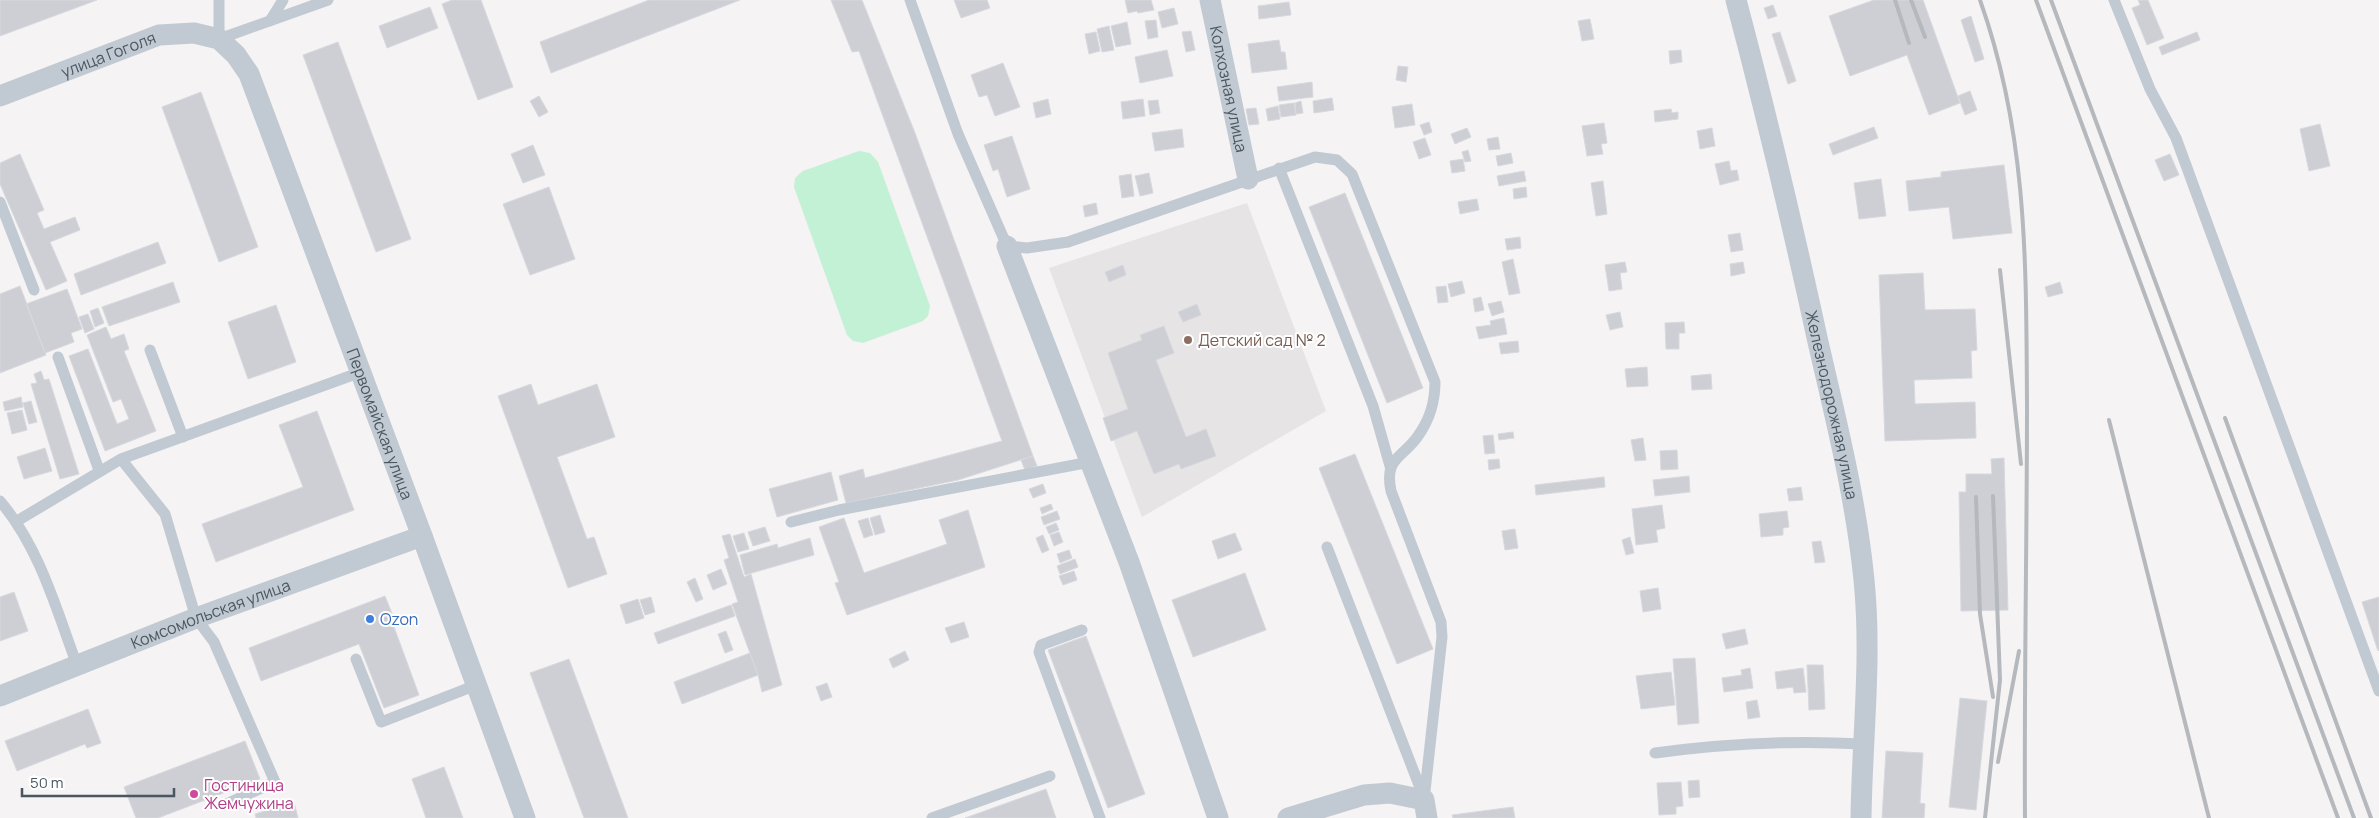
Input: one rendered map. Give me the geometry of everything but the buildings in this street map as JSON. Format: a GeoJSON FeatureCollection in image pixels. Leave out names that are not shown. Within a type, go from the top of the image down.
{"type":"FeatureCollection","features":[{"type":"Feature","properties":{"kind":"street","name":"Колхозная улица"},"geometry":{"type":"LineString","coordinates":[[1210,0],[1248,179]]}},
{"type":"Feature","properties":{"kind":"street","name":"Железнодорожная улица"},"geometry":{"type":"LineString","coordinates":[[1736,0],[1781,176],[1848,476],[1864,578],[1868,631],[1867,687],[1862,744],[1861,818]]}},
{"type":"Feature","properties":{"kind":"street","name":"улица Гоголя"},"geometry":{"type":"LineString","coordinates":[[0,96],[159,35],[194,33],[219,39]]}},
{"type":"Feature","properties":{"kind":"street","name":"Первомайская улица"},"geometry":{"type":"LineString","coordinates":[[219,39],[236,55],[249,74],[422,536],[525,818]]}},
{"type":"Feature","properties":{"kind":"street"},"geometry":{"type":"LineString","coordinates":[[1008,246],[1129,562],[1218,818]]}},
{"type":"Feature","properties":{"kind":"street","name":"Комсомольская улица"},"geometry":{"type":"LineString","coordinates":[[0,696],[196,618],[422,536]]}},
{"type":"Feature","properties":{"kind":"street"},"geometry":{"type":"LineString","coordinates":[[1288,818],[1327,812],[1364,795],[1390,793],[1426,809]]}},
{"type":"Feature","properties":{"kind":"lane"},"geometry":{"type":"LineString","coordinates":[[220,0],[219,39],[328,0]]}},
{"type":"Feature","properties":{"kind":"lane"},"geometry":{"type":"LineString","coordinates":[[270,21],[283,0]]}},
{"type":"Feature","properties":{"kind":"lane"},"geometry":{"type":"LineString","coordinates":[[910,0],[958,134],[1008,246],[1027,248],[1068,242],[1306,159],[1327,157],[1346,166],[1352,174],[1436,382],[1432,410],[1417,438],[1398,455],[1390,466],[1388,477],[1391,491],[1441,622],[1442,637],[1426,809]]}},
{"type":"Feature","properties":{"kind":"lane"},"geometry":{"type":"LineString","coordinates":[[2114,0],[2150,89],[2176,138],[2379,691]]}},
{"type":"Feature","properties":{"kind":"lane"},"geometry":{"type":"LineString","coordinates":[[1279,168],[1373,406],[1390,466]]}},
{"type":"Feature","properties":{"kind":"lane"},"geometry":{"type":"LineString","coordinates":[[0,202],[34,290]]}},
{"type":"Feature","properties":{"kind":"lane"},"geometry":{"type":"LineString","coordinates":[[150,350],[183,437]]}},
{"type":"Feature","properties":{"kind":"lane"},"geometry":{"type":"LineString","coordinates":[[58,357],[99,470]]}},
{"type":"Feature","properties":{"kind":"lane"},"geometry":{"type":"LineString","coordinates":[[17,521],[99,470],[121,459],[361,372]]}},
{"type":"Feature","properties":{"kind":"lane"},"geometry":{"type":"LineString","coordinates":[[121,459],[164,514],[196,618],[214,642],[275,782],[224,805]]}},
{"type":"Feature","properties":{"kind":"lane"},"geometry":{"type":"LineString","coordinates":[[791,522],[839,510],[1090,462]]}},
{"type":"Feature","properties":{"kind":"lane"},"geometry":{"type":"LineString","coordinates":[[0,501],[17,521],[33,549],[77,665]]}},
{"type":"Feature","properties":{"kind":"lane"},"geometry":{"type":"LineString","coordinates":[[1327,547],[1426,809]]}},
{"type":"Feature","properties":{"kind":"lane"},"geometry":{"type":"LineString","coordinates":[[1082,630],[1041,646],[1039,652],[1100,818]]}},
{"type":"Feature","properties":{"kind":"lane"},"geometry":{"type":"LineString","coordinates":[[356,659],[381,722],[476,685]]}},
{"type":"Feature","properties":{"kind":"lane"},"geometry":{"type":"LineString","coordinates":[[1655,754],[1746,745],[1829,742],[1862,744]]}},
{"type":"Feature","properties":{"kind":"lane"},"geometry":{"type":"LineString","coordinates":[[932,818],[1050,776]]}},
{"type":"Feature","properties":{"kind":"shaded area","name":"Детский сад № 2"},"geometry":{"type":"Polygon","coordinates":[[[1247,203],[1326,411],[1142,517],[1049,268],[1247,203]]]}},
{"type":"Feature","properties":{"kind":"green space"},"geometry":{"type":"Polygon","coordinates":[[[859,151],[870,153],[878,162],[930,306],[928,316],[923,321],[863,343],[853,341],[847,335],[794,187],[795,178],[803,171],[859,151]]]}},
{"type":"Feature","properties":{"kind":"railway"},"geometry":{"type":"LineString","coordinates":[[1895,0],[1909,43]]}},
{"type":"Feature","properties":{"kind":"railway"},"geometry":{"type":"LineString","coordinates":[[1911,0],[1925,37]]}},
{"type":"Feature","properties":{"kind":"railway"},"geometry":{"type":"LineString","coordinates":[[1980,0],[1996,50],[2016,150],[2024,250],[2027,404],[2025,818]]}},
{"type":"Feature","properties":{"kind":"railway"},"geometry":{"type":"LineString","coordinates":[[2036,0],[2338,818]]}},
{"type":"Feature","properties":{"kind":"railway"},"geometry":{"type":"LineString","coordinates":[[2051,0],[2354,818]]}},
{"type":"Feature","properties":{"kind":"railway"},"geometry":{"type":"LineString","coordinates":[[2000,270],[2021,464]]}},
{"type":"Feature","properties":{"kind":"railway"},"geometry":{"type":"LineString","coordinates":[[2225,418],[2371,818]]}},
{"type":"Feature","properties":{"kind":"railway"},"geometry":{"type":"LineString","coordinates":[[2109,420],[2209,818]]}},
{"type":"Feature","properties":{"kind":"railway"},"geometry":{"type":"LineString","coordinates":[[1985,818],[2000,680],[1993,496]]}},
{"type":"Feature","properties":{"kind":"railway"},"geometry":{"type":"LineString","coordinates":[[1976,497],[1980,614],[1993,697]]}},
{"type":"Feature","properties":{"kind":"railway"},"geometry":{"type":"LineString","coordinates":[[1998,762],[2019,651]]}},
{"type":"Feature","properties":{"kind":"place","name":"Детский сад № 2"},"geometry":{"type":"Point","coordinates":[1188,340]}},
{"type":"Feature","properties":{"kind":"place","name":"Ozon"},"geometry":{"type":"Point","coordinates":[370,619]}},
{"type":"Feature","properties":{"kind":"place","name":"Гостиница Жемчужина"},"geometry":{"type":"Point","coordinates":[194,794]}}]}
